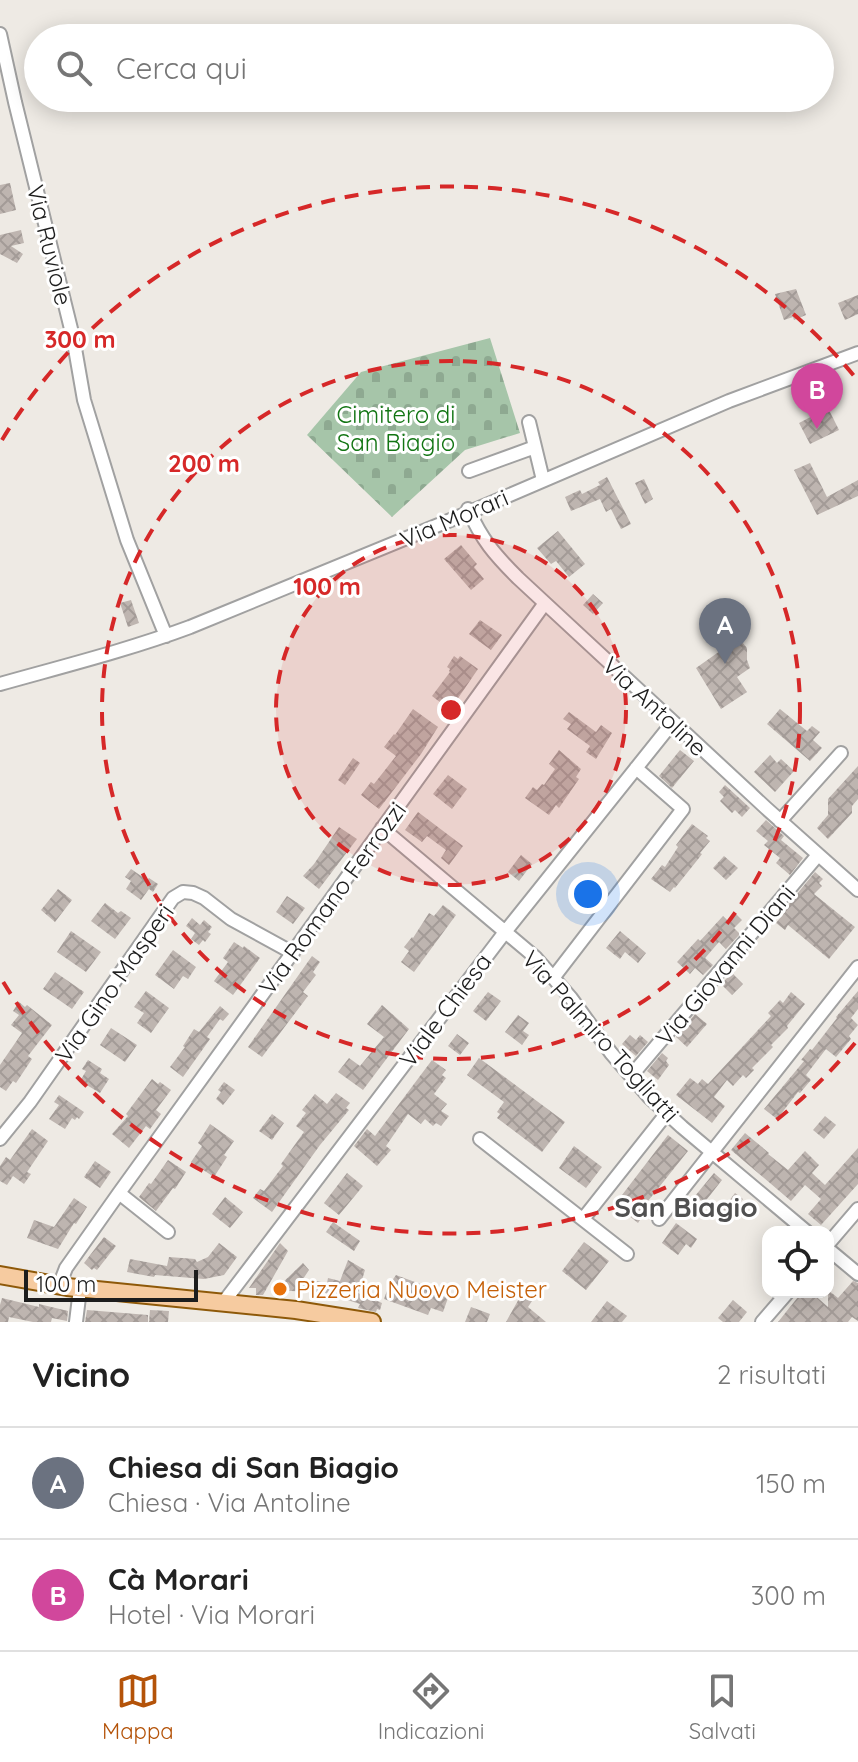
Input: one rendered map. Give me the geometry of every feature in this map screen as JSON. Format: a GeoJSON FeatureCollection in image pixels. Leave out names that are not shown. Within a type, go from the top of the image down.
{"type":"FeatureCollection","features":[{"type":"Feature","properties":{"kind":"main road"},"geometry":{"type":"LineString","coordinates":[[0,1275],[80,1289],[296,1310],[372,1322]]}},
{"type":"Feature","properties":{"kind":"street","name":"Via Ruviole"},"geometry":{"type":"LineString","coordinates":[[0,34],[73,337],[84,400],[127,540],[166,636]]}},
{"type":"Feature","properties":{"kind":"street","name":"Via Morari"},"geometry":{"type":"LineString","coordinates":[[0,684],[166,636],[729,401],[858,353]]}},
{"type":"Feature","properties":{"kind":"street"},"geometry":{"type":"LineString","coordinates":[[529,422],[543,480]]}},
{"type":"Feature","properties":{"kind":"street"},"geometry":{"type":"LineString","coordinates":[[469,471],[535,447]]}},
{"type":"Feature","properties":{"kind":"street","name":"Via Antoline"},"geometry":{"type":"LineString","coordinates":[[469,510],[492,553],[858,890]]}},
{"type":"Feature","properties":{"kind":"street","name":"Via Romano Ferrozzi"},"geometry":{"type":"LineString","coordinates":[[59,1286],[66,1268],[119,1193],[545,603]]}},
{"type":"Feature","properties":{"kind":"street","name":"Viale Chiesa"},"geometry":{"type":"LineString","coordinates":[[223,1303],[505,932],[673,722]]}},
{"type":"Feature","properties":{"kind":"street"},"geometry":{"type":"LineString","coordinates":[[780,821],[841,753]]}},
{"type":"Feature","properties":{"kind":"street"},"geometry":{"type":"LineString","coordinates":[[553,978],[683,809],[636,768]]}},
{"type":"Feature","properties":{"kind":"street","name":"Via Palmiro Togliatti"},"geometry":{"type":"LineString","coordinates":[[382,828],[535,957],[571,998],[611,1053],[667,1113],[800,1226]]}},
{"type":"Feature","properties":{"kind":"street","name":"Via Giovanni Diani"},"geometry":{"type":"LineString","coordinates":[[631,1076],[818,855]]}},
{"type":"Feature","properties":{"kind":"street","name":"Via Gino Masperi"},"geometry":{"type":"LineString","coordinates":[[0,1139],[30,1102],[173,898],[183,892],[204,898],[231,919],[293,953]]}},
{"type":"Feature","properties":{"kind":"street"},"geometry":{"type":"LineString","coordinates":[[659,1219],[858,967]]}},
{"type":"Feature","properties":{"kind":"street"},"geometry":{"type":"LineString","coordinates":[[583,1219],[667,1113]]}},
{"type":"Feature","properties":{"kind":"street"},"geometry":{"type":"LineString","coordinates":[[480,1139],[627,1254]]}},
{"type":"Feature","properties":{"kind":"street"},"geometry":{"type":"LineString","coordinates":[[119,1193],[168,1232]]}},
{"type":"Feature","properties":{"kind":"street"},"geometry":{"type":"LineString","coordinates":[[834,1239],[858,1209]]}},
{"type":"Feature","properties":{"kind":"street"},"geometry":{"type":"LineString","coordinates":[[834,1252],[858,1274]]}},
{"type":"Feature","properties":{"kind":"street"},"geometry":{"type":"LineString","coordinates":[[76,1322],[80,1289]]}},
{"type":"Feature","properties":{"kind":"street"},"geometry":{"type":"LineString","coordinates":[[762,1322],[783,1298]]}},
{"type":"Feature","properties":{"kind":"green space","name":"Cimitero di San Biagio"},"geometry":{"type":"Polygon","coordinates":[[[490,338],[520,433],[465,450],[392,517],[307,435],[361,372],[490,338]]]}},
{"type":"Feature","properties":{"kind":"building"},"geometry":{"type":"Polygon","coordinates":[[[10,183],[16,210],[0,214],[0,185],[10,183]]]}},
{"type":"Feature","properties":{"kind":"building"},"geometry":{"type":"Polygon","coordinates":[[[21,230],[24,243],[11,246],[23,254],[17,263],[0,254],[0,235],[21,230]]]}},
{"type":"Feature","properties":{"kind":"building"},"geometry":{"type":"Polygon","coordinates":[[[796,289],[806,315],[784,320],[775,294],[796,289]]]}},
{"type":"Feature","properties":{"kind":"building"},"geometry":{"type":"Polygon","coordinates":[[[858,295],[858,314],[845,320],[838,303],[858,295]]]}},
{"type":"Feature","properties":{"kind":"building"},"geometry":{"type":"Polygon","coordinates":[[[828,408],[839,430],[810,444],[799,423],[828,408]]]}},
{"type":"Feature","properties":{"kind":"building"},"geometry":{"type":"Polygon","coordinates":[[[810,463],[827,497],[858,480],[858,496],[817,515],[794,470],[810,463]]]}},
{"type":"Feature","properties":{"kind":"building"},"geometry":{"type":"Polygon","coordinates":[[[607,477],[631,524],[621,529],[611,509],[606,512],[600,499],[571,511],[565,497],[580,490],[582,494],[600,485],[598,482],[607,477]]]}},
{"type":"Feature","properties":{"kind":"building"},"geometry":{"type":"Polygon","coordinates":[[[644,479],[653,499],[645,504],[635,483],[644,479]]]}},
{"type":"Feature","properties":{"kind":"building"},"geometry":{"type":"Polygon","coordinates":[[[558,531],[585,564],[569,577],[556,561],[551,564],[537,548],[558,531]]]}},
{"type":"Feature","properties":{"kind":"building"},"geometry":{"type":"Polygon","coordinates":[[[461,545],[477,564],[474,567],[484,579],[471,590],[444,559],[461,545]]]}},
{"type":"Feature","properties":{"kind":"building"},"geometry":{"type":"Polygon","coordinates":[[[593,594],[603,603],[593,614],[583,605],[593,594]]]}},
{"type":"Feature","properties":{"kind":"building"},"geometry":{"type":"Polygon","coordinates":[[[131,600],[139,623],[128,627],[120,603],[131,600]]]}},
{"type":"Feature","properties":{"kind":"building"},"geometry":{"type":"Polygon","coordinates":[[[480,620],[502,635],[491,650],[469,634],[480,620]]]}},
{"type":"Feature","properties":{"kind":"building"},"geometry":{"type":"Polygon","coordinates":[[[742,642],[747,648],[750,668],[737,677],[747,692],[721,709],[696,668],[730,644],[742,642]]]}},
{"type":"Feature","properties":{"kind":"building"},"geometry":{"type":"Polygon","coordinates":[[[454,656],[458,659],[460,656],[478,669],[450,710],[432,696],[450,672],[447,667],[454,656]]]}},
{"type":"Feature","properties":{"kind":"building"},"geometry":{"type":"Polygon","coordinates":[[[413,709],[438,727],[379,809],[361,795],[396,756],[384,747],[413,709]]]}},
{"type":"Feature","properties":{"kind":"building"},"geometry":{"type":"Polygon","coordinates":[[[780,709],[807,731],[812,726],[820,732],[813,740],[822,748],[810,761],[767,724],[780,709]]]}},
{"type":"Feature","properties":{"kind":"building"},"geometry":{"type":"Polygon","coordinates":[[[569,712],[596,732],[601,725],[612,733],[596,759],[586,752],[590,746],[567,729],[571,724],[563,719],[569,712]]]}},
{"type":"Feature","properties":{"kind":"building"},"geometry":{"type":"Polygon","coordinates":[[[559,750],[581,769],[576,777],[579,779],[559,808],[556,805],[549,815],[525,798],[533,787],[537,790],[544,785],[555,769],[549,764],[559,750]]]}},
{"type":"Feature","properties":{"kind":"building"},"geometry":{"type":"Polygon","coordinates":[[[680,750],[694,761],[672,788],[659,776],[680,750]]]}},
{"type":"Feature","properties":{"kind":"building"},"geometry":{"type":"Polygon","coordinates":[[[770,755],[777,763],[781,759],[794,771],[775,792],[754,772],[770,755]]]}},
{"type":"Feature","properties":{"kind":"building"},"geometry":{"type":"Polygon","coordinates":[[[353,758],[360,763],[345,785],[338,780],[353,758]]]}},
{"type":"Feature","properties":{"kind":"building"},"geometry":{"type":"Polygon","coordinates":[[[858,766],[858,799],[852,806],[852,813],[828,839],[817,828],[828,815],[828,799],[858,766]]]}},
{"type":"Feature","properties":{"kind":"building"},"geometry":{"type":"Polygon","coordinates":[[[448,775],[467,789],[452,809],[433,794],[448,775]]]}},
{"type":"Feature","properties":{"kind":"building"},"geometry":{"type":"Polygon","coordinates":[[[725,785],[750,808],[742,817],[735,810],[732,813],[720,801],[724,797],[719,792],[725,785]]]}},
{"type":"Feature","properties":{"kind":"building"},"geometry":{"type":"Polygon","coordinates":[[[418,812],[463,846],[449,865],[441,858],[446,850],[427,836],[422,842],[405,830],[418,812]]]}},
{"type":"Feature","properties":{"kind":"building"},"geometry":{"type":"Polygon","coordinates":[[[766,820],[784,836],[781,840],[803,858],[790,875],[776,863],[780,858],[764,845],[768,841],[756,831],[766,820]]]}},
{"type":"Feature","properties":{"kind":"building"},"geometry":{"type":"Polygon","coordinates":[[[692,824],[710,841],[670,892],[651,879],[662,865],[665,867],[692,824]]]}},
{"type":"Feature","properties":{"kind":"building"},"geometry":{"type":"Polygon","coordinates":[[[339,827],[357,839],[319,889],[303,876],[339,827]]]}},
{"type":"Feature","properties":{"kind":"building"},"geometry":{"type":"Polygon","coordinates":[[[521,855],[532,864],[519,881],[508,872],[521,855]]]}},
{"type":"Feature","properties":{"kind":"building"},"geometry":{"type":"Polygon","coordinates":[[[724,856],[738,868],[726,880],[713,868],[724,856]]]}},
{"type":"Feature","properties":{"kind":"building"},"geometry":{"type":"Polygon","coordinates":[[[131,869],[158,884],[153,892],[149,889],[141,900],[126,889],[131,881],[125,877],[131,869]]]}},
{"type":"Feature","properties":{"kind":"building"},"geometry":{"type":"Polygon","coordinates":[[[815,872],[823,879],[819,883],[822,886],[814,894],[855,927],[829,959],[788,925],[785,930],[776,923],[815,872]]]}},
{"type":"Feature","properties":{"kind":"building"},"geometry":{"type":"Polygon","coordinates":[[[58,889],[72,900],[55,922],[41,910],[58,889]]]}},
{"type":"Feature","properties":{"kind":"building"},"geometry":{"type":"Polygon","coordinates":[[[287,896],[305,908],[293,924],[276,912],[287,896]]]}},
{"type":"Feature","properties":{"kind":"building"},"geometry":{"type":"Polygon","coordinates":[[[105,903],[131,918],[115,939],[91,921],[105,903]]]}},
{"type":"Feature","properties":{"kind":"building"},"geometry":{"type":"Polygon","coordinates":[[[443,905],[456,915],[414,972],[401,962],[409,951],[404,947],[429,913],[434,916],[443,905]]]}},
{"type":"Feature","properties":{"kind":"building"},"geometry":{"type":"Polygon","coordinates":[[[735,913],[742,920],[734,928],[740,934],[726,949],[719,942],[705,958],[713,965],[703,975],[695,968],[690,974],[677,962],[723,916],[728,921],[735,913]]]}},
{"type":"Feature","properties":{"kind":"building"},"geometry":{"type":"Polygon","coordinates":[[[192,918],[200,925],[204,920],[212,927],[208,932],[211,934],[199,945],[191,939],[195,933],[186,926],[192,918]]]}},
{"type":"Feature","properties":{"kind":"building"},"geometry":{"type":"Polygon","coordinates":[[[71,931],[101,952],[86,972],[57,952],[71,931]]]}},
{"type":"Feature","properties":{"kind":"building"},"geometry":{"type":"Polygon","coordinates":[[[620,931],[646,953],[638,963],[625,952],[620,959],[606,948],[620,931]]]}},
{"type":"Feature","properties":{"kind":"building"},"geometry":{"type":"Polygon","coordinates":[[[234,942],[260,958],[233,995],[214,981],[228,962],[223,958],[234,942]]]}},
{"type":"Feature","properties":{"kind":"building"},"geometry":{"type":"Polygon","coordinates":[[[173,950],[196,967],[188,979],[183,976],[174,989],[155,975],[173,950]]]}},
{"type":"Feature","properties":{"kind":"building"},"geometry":{"type":"Polygon","coordinates":[[[312,956],[320,962],[313,972],[316,975],[303,992],[308,996],[262,1057],[248,1047],[312,956]]]}},
{"type":"Feature","properties":{"kind":"building"},"geometry":{"type":"Polygon","coordinates":[[[55,972],[84,992],[72,1009],[43,989],[55,972]]]}},
{"type":"Feature","properties":{"kind":"building"},"geometry":{"type":"Polygon","coordinates":[[[732,973],[743,984],[732,995],[721,984],[732,973]]]}},
{"type":"Feature","properties":{"kind":"building"},"geometry":{"type":"Polygon","coordinates":[[[146,991],[169,1008],[151,1033],[137,1023],[144,1013],[134,1007],[146,991]]]}},
{"type":"Feature","properties":{"kind":"building"},"geometry":{"type":"Polygon","coordinates":[[[858,991],[858,1009],[851,1018],[858,1025],[849,1036],[851,1039],[836,1057],[826,1049],[806,1075],[811,1080],[777,1119],[764,1109],[858,991]]]}},
{"type":"Feature","properties":{"kind":"building"},"geometry":{"type":"Polygon","coordinates":[[[488,992],[501,1001],[486,1021],[473,1011],[488,992]]]}},
{"type":"Feature","properties":{"kind":"building"},"geometry":{"type":"Polygon","coordinates":[[[791,992],[805,1004],[746,1078],[743,1075],[733,1086],[727,1080],[714,1097],[725,1106],[712,1123],[676,1095],[690,1078],[698,1084],[702,1079],[708,1084],[771,1016],[768,1013],[780,1000],[783,1003],[791,992]]]}},
{"type":"Feature","properties":{"kind":"building"},"geometry":{"type":"Polygon","coordinates":[[[19,1002],[52,1025],[28,1056],[32,1059],[16,1083],[13,1081],[6,1091],[0,1087],[0,1065],[22,1033],[11,1025],[19,1015],[13,1011],[19,1002]]]}},
{"type":"Feature","properties":{"kind":"building"},"geometry":{"type":"Polygon","coordinates":[[[382,1005],[409,1029],[363,1090],[338,1072],[349,1058],[360,1066],[384,1037],[367,1024],[382,1005]]]}},
{"type":"Feature","properties":{"kind":"building"},"geometry":{"type":"Polygon","coordinates":[[[220,1006],[229,1014],[223,1021],[220,1019],[183,1077],[170,1067],[194,1029],[199,1032],[220,1006]]]}},
{"type":"Feature","properties":{"kind":"building"},"geometry":{"type":"Polygon","coordinates":[[[695,1014],[707,1024],[687,1047],[676,1037],[695,1014]]]}},
{"type":"Feature","properties":{"kind":"building"},"geometry":{"type":"Polygon","coordinates":[[[518,1015],[529,1023],[523,1031],[529,1035],[522,1045],[505,1032],[518,1015]]]}},
{"type":"Feature","properties":{"kind":"building"},"geometry":{"type":"Polygon","coordinates":[[[111,1028],[137,1045],[125,1062],[100,1045],[111,1028]]]}},
{"type":"Feature","properties":{"kind":"building"},"geometry":{"type":"Polygon","coordinates":[[[457,1034],[469,1043],[460,1055],[448,1046],[457,1034]]]}},
{"type":"Feature","properties":{"kind":"building"},"geometry":{"type":"Polygon","coordinates":[[[630,1035],[636,1040],[640,1035],[648,1042],[636,1056],[622,1044],[630,1035]]]}},
{"type":"Feature","properties":{"kind":"building"},"geometry":{"type":"Polygon","coordinates":[[[662,1053],[668,1058],[666,1061],[669,1065],[658,1080],[647,1071],[662,1053]]]}},
{"type":"Feature","properties":{"kind":"building"},"geometry":{"type":"Polygon","coordinates":[[[479,1058],[565,1122],[542,1152],[497,1118],[500,1114],[497,1112],[504,1102],[467,1075],[479,1058]]]}},
{"type":"Feature","properties":{"kind":"building"},"geometry":{"type":"Polygon","coordinates":[[[88,1060],[102,1069],[100,1073],[109,1079],[100,1093],[80,1081],[86,1071],[82,1069],[88,1060]]]}},
{"type":"Feature","properties":{"kind":"building"},"geometry":{"type":"Polygon","coordinates":[[[432,1060],[446,1070],[442,1075],[446,1078],[434,1094],[447,1104],[441,1111],[449,1116],[441,1126],[436,1123],[433,1126],[425,1119],[421,1124],[408,1114],[386,1146],[391,1150],[377,1166],[354,1146],[367,1129],[375,1136],[432,1060]]]}},
{"type":"Feature","properties":{"kind":"building"},"geometry":{"type":"Polygon","coordinates":[[[152,1079],[171,1090],[156,1110],[161,1114],[150,1129],[146,1126],[129,1148],[112,1134],[152,1079]]]}},
{"type":"Feature","properties":{"kind":"building"},"geometry":{"type":"Polygon","coordinates":[[[224,1082],[235,1090],[223,1105],[216,1099],[224,1082]]]}},
{"type":"Feature","properties":{"kind":"building"},"geometry":{"type":"Polygon","coordinates":[[[336,1093],[350,1103],[346,1108],[349,1110],[272,1212],[253,1198],[260,1189],[264,1191],[304,1132],[296,1126],[306,1113],[302,1110],[315,1094],[327,1104],[336,1093]]]}},
{"type":"Feature","properties":{"kind":"building"},"geometry":{"type":"Polygon","coordinates":[[[59,1095],[84,1112],[79,1119],[72,1118],[65,1129],[49,1119],[59,1105],[54,1102],[59,1095]]]}},
{"type":"Feature","properties":{"kind":"building"},"geometry":{"type":"Polygon","coordinates":[[[272,1114],[284,1123],[272,1140],[259,1131],[272,1114]]]}},
{"type":"Feature","properties":{"kind":"building"},"geometry":{"type":"Polygon","coordinates":[[[825,1116],[836,1125],[824,1139],[813,1130],[825,1116]]]}},
{"type":"Feature","properties":{"kind":"building"},"geometry":{"type":"Polygon","coordinates":[[[210,1124],[234,1141],[214,1177],[191,1162],[202,1146],[198,1143],[210,1124]]]}},
{"type":"Feature","properties":{"kind":"building"},"geometry":{"type":"Polygon","coordinates":[[[32,1129],[48,1141],[27,1172],[31,1174],[24,1184],[13,1176],[7,1185],[0,1181],[0,1166],[6,1157],[10,1160],[32,1129]]]}},
{"type":"Feature","properties":{"kind":"building"},"geometry":{"type":"Polygon","coordinates":[[[745,1133],[788,1170],[805,1151],[819,1165],[812,1173],[825,1185],[858,1148],[858,1184],[821,1225],[808,1214],[821,1199],[805,1185],[791,1201],[731,1150],[745,1133]]]}},
{"type":"Feature","properties":{"kind":"building"},"geometry":{"type":"Polygon","coordinates":[[[668,1135],[688,1151],[640,1211],[644,1214],[638,1223],[618,1207],[626,1197],[622,1195],[668,1135]]]}},
{"type":"Feature","properties":{"kind":"building"},"geometry":{"type":"Polygon","coordinates":[[[574,1146],[602,1167],[586,1188],[559,1168],[574,1146]]]}},
{"type":"Feature","properties":{"kind":"building"},"geometry":{"type":"Polygon","coordinates":[[[168,1160],[186,1172],[156,1211],[139,1197],[168,1160]]]}},
{"type":"Feature","properties":{"kind":"building"},"geometry":{"type":"Polygon","coordinates":[[[95,1161],[111,1172],[100,1188],[84,1177],[95,1161]]]}},
{"type":"Feature","properties":{"kind":"building"},"geometry":{"type":"Polygon","coordinates":[[[347,1173],[363,1186],[339,1215],[324,1203],[347,1173]]]}},
{"type":"Feature","properties":{"kind":"building"},"geometry":{"type":"Polygon","coordinates":[[[714,1173],[722,1180],[704,1203],[695,1196],[714,1173]]]}},
{"type":"Feature","properties":{"kind":"building"},"geometry":{"type":"Polygon","coordinates":[[[735,1193],[743,1199],[740,1203],[746,1208],[737,1220],[723,1209],[735,1193]]]}},
{"type":"Feature","properties":{"kind":"building"},"geometry":{"type":"Polygon","coordinates":[[[225,1197],[243,1212],[230,1228],[212,1214],[225,1197]]]}},
{"type":"Feature","properties":{"kind":"building"},"geometry":{"type":"Polygon","coordinates":[[[74,1198],[87,1207],[58,1249],[27,1238],[34,1220],[54,1227],[74,1198]]]}},
{"type":"Feature","properties":{"kind":"building"},"geometry":{"type":"Polygon","coordinates":[[[333,1222],[360,1241],[354,1251],[326,1232],[333,1222]]]}},
{"type":"Feature","properties":{"kind":"building"},"geometry":{"type":"Polygon","coordinates":[[[676,1223],[697,1239],[691,1248],[686,1244],[678,1255],[662,1243],[676,1223]]]}},
{"type":"Feature","properties":{"kind":"building"},"geometry":{"type":"Polygon","coordinates":[[[104,1237],[116,1246],[97,1270],[92,1270],[84,1263],[104,1237]]]}},
{"type":"Feature","properties":{"kind":"building"},"geometry":{"type":"Polygon","coordinates":[[[584,1242],[609,1261],[586,1290],[562,1271],[584,1242]]]}},
{"type":"Feature","properties":{"kind":"building"},"geometry":{"type":"Polygon","coordinates":[[[219,1243],[237,1257],[224,1275],[204,1279],[154,1277],[127,1272],[130,1259],[167,1266],[169,1257],[195,1259],[197,1262],[208,1257],[219,1243]]]}},
{"type":"Feature","properties":{"kind":"building"},"geometry":{"type":"Polygon","coordinates":[[[280,1243],[288,1251],[263,1295],[256,1295],[256,1288],[249,1288],[280,1243]]]}},
{"type":"Feature","properties":{"kind":"building"},"geometry":{"type":"Polygon","coordinates":[[[348,1260],[365,1270],[358,1293],[382,1303],[380,1310],[358,1308],[360,1304],[325,1293],[275,1290],[303,1263],[309,1270],[303,1279],[327,1283],[328,1278],[340,1281],[348,1260]]]}},
{"type":"Feature","properties":{"kind":"building"},"geometry":{"type":"Polygon","coordinates":[[[396,1275],[439,1291],[438,1294],[448,1298],[443,1312],[431,1308],[428,1315],[384,1299],[396,1275]]]}},
{"type":"Feature","properties":{"kind":"building"},"geometry":{"type":"Polygon","coordinates":[[[853,1281],[858,1283],[858,1321],[852,1317],[848,1322],[778,1322],[797,1298],[818,1298],[828,1307],[828,1298],[834,1298],[834,1295],[838,1298],[853,1281]]]}},
{"type":"Feature","properties":{"kind":"building"},"geometry":{"type":"Polygon","coordinates":[[[521,1295],[532,1301],[528,1307],[546,1322],[506,1322],[521,1295]]]}},
{"type":"Feature","properties":{"kind":"building"},"geometry":{"type":"Polygon","coordinates":[[[2,1298],[68,1311],[67,1321],[52,1318],[51,1322],[33,1322],[9,1317],[8,1322],[0,1322],[2,1298]]]}},
{"type":"Feature","properties":{"kind":"building"},"geometry":{"type":"Polygon","coordinates":[[[733,1300],[747,1312],[739,1322],[723,1322],[718,1318],[733,1300]]]}},
{"type":"Feature","properties":{"kind":"building"},"geometry":{"type":"Polygon","coordinates":[[[607,1301],[627,1316],[622,1322],[591,1322],[607,1301]]]}},
{"type":"Feature","properties":{"kind":"building"},"geometry":{"type":"Polygon","coordinates":[[[471,1307],[490,1314],[487,1322],[465,1322],[471,1307]]]}},
{"type":"Feature","properties":{"kind":"building"},"geometry":{"type":"Polygon","coordinates":[[[87,1310],[148,1315],[148,1322],[85,1322],[87,1310]]]}},
{"type":"Feature","properties":{"kind":"building"},"geometry":{"type":"Polygon","coordinates":[[[150,1310],[169,1311],[168,1322],[149,1322],[150,1310]]]}},
{"type":"Feature","properties":{"kind":"place","name":"Cà Morari"},"geometry":{"type":"Point","coordinates":[817,429]}},
{"type":"Feature","properties":{"kind":"place","name":"Chiesa di San Biagio"},"geometry":{"type":"Point","coordinates":[725,664]}},
{"type":"Feature","properties":{"kind":"place","name":"Pizzeria Nuovo Meister"},"geometry":{"type":"Point","coordinates":[280,1289]}},
{"type":"Feature","properties":{"kind":"district","name":"San Biagio"},"geometry":{"type":"Point","coordinates":[686,1206]}}]}
